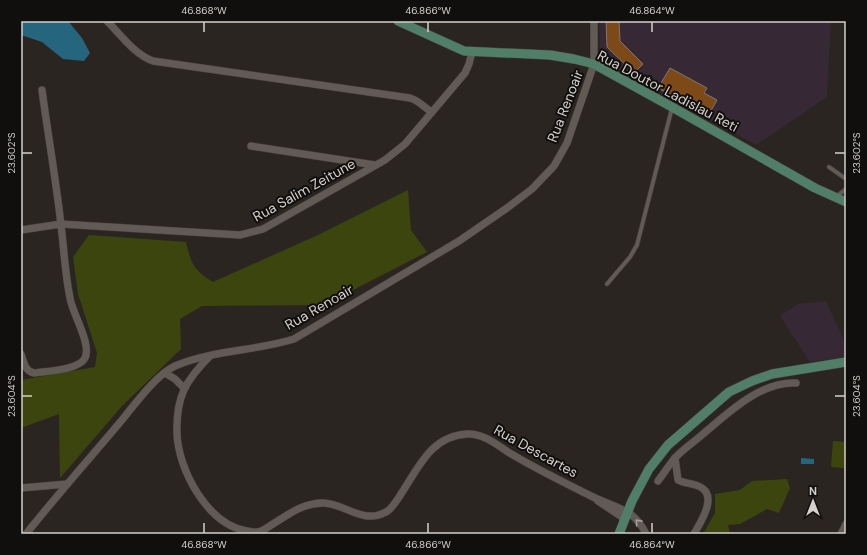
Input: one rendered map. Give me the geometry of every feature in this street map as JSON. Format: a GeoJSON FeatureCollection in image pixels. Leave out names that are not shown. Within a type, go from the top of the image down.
{"type":"FeatureCollection","features":[{"type":"Feature","properties":{"kind":"street"},"geometry":{"type":"LineString","coordinates":[[107,21],[132,48],[153,61],[410,98],[417,100],[425,108],[432,112]]}},
{"type":"Feature","properties":{"kind":"street","name":"Rua Doutor Ladislau Reti"},"geometry":{"type":"LineString","coordinates":[[398,21],[456,48],[472,52],[504,52],[556,56],[594,64],[815,188],[846,202]]}},
{"type":"Feature","properties":{"kind":"street","name":"Rua Renoair"},"geometry":{"type":"LineString","coordinates":[[26,534],[153,384],[173,367],[191,360],[275,345],[294,339],[459,241],[532,189],[554,166],[567,143],[594,64],[594,21]]}},
{"type":"Feature","properties":{"kind":"street","name":"Rua Salim Zeitune"},"geometry":{"type":"LineString","coordinates":[[21,230],[61,224],[230,235],[248,234],[263,229],[385,160],[400,149],[465,73],[472,52]]}},
{"type":"Feature","properties":{"kind":"street"},"geometry":{"type":"LineString","coordinates":[[21,354],[26,368],[29,372],[34,373],[75,366],[84,360],[87,352],[86,343],[72,309],[69,296],[61,224],[42,90]]}},
{"type":"Feature","properties":{"kind":"street"},"geometry":{"type":"LineString","coordinates":[[252,146],[375,165]]}},
{"type":"Feature","properties":{"kind":"street","name":"Rua Descartes"},"geometry":{"type":"LineString","coordinates":[[210,356],[194,372],[184,388],[178,417],[177,434],[180,452],[189,478],[206,504],[220,519],[230,526],[240,530],[261,533],[293,510],[307,504],[325,503],[341,507],[356,514],[373,516],[387,512],[431,449],[443,441],[455,436],[470,434],[485,438],[513,455],[593,497],[606,508],[638,521],[646,534]]}},
{"type":"Feature","properties":{"kind":"street"},"geometry":{"type":"LineString","coordinates":[[620,534],[626,516],[649,469],[668,445],[729,392],[752,381],[772,374],[846,362]]}},
{"type":"Feature","properties":{"kind":"street"},"geometry":{"type":"LineString","coordinates":[[165,373],[175,379],[184,388]]}},
{"type":"Feature","properties":{"kind":"street"},"geometry":{"type":"LineString","coordinates":[[658,480],[675,458],[746,399],[775,386],[790,382],[796,383]]}},
{"type":"Feature","properties":{"kind":"street"},"geometry":{"type":"LineString","coordinates":[[675,458],[678,480],[695,484],[703,488],[707,494],[706,510],[694,534]]}},
{"type":"Feature","properties":{"kind":"street"},"geometry":{"type":"LineString","coordinates":[[21,488],[67,484]]}},
{"type":"Feature","properties":{"kind":"street"},"geometry":{"type":"LineString","coordinates":[[842,534],[846,524]]}},
{"type":"Feature","properties":{"kind":"lane"},"geometry":{"type":"LineString","coordinates":[[608,284],[630,257],[637,245],[672,107]]}},
{"type":"Feature","properties":{"kind":"lane"},"geometry":{"type":"LineString","coordinates":[[829,167],[846,178]]}},
{"type":"Feature","properties":{"kind":"lane"},"geometry":{"type":"LineString","coordinates":[[835,198],[846,189]]}},
{"type":"Feature","properties":{"kind":"shaded area"},"geometry":{"type":"Polygon","coordinates":[[[599,21],[831,21],[827,97],[756,145],[606,63],[600,56],[599,21]]]}},
{"type":"Feature","properties":{"kind":"shaded area"},"geometry":{"type":"Polygon","coordinates":[[[826,301],[846,345],[846,357],[810,362],[780,316],[798,304],[826,301]]]}},
{"type":"Feature","properties":{"kind":"green space"},"geometry":{"type":"Polygon","coordinates":[[[408,190],[411,230],[427,252],[324,305],[202,306],[180,319],[181,349],[122,406],[60,478],[59,414],[21,428],[21,380],[95,367],[97,353],[78,294],[73,257],[89,235],[186,242],[191,261],[197,270],[213,282],[318,235],[408,190]]]}},
{"type":"Feature","properties":{"kind":"green space"},"geometry":{"type":"Polygon","coordinates":[[[833,441],[846,442],[844,468],[831,467],[833,441]]]}},
{"type":"Feature","properties":{"kind":"green space"},"geometry":{"type":"Polygon","coordinates":[[[787,479],[790,488],[779,513],[767,509],[740,524],[728,525],[730,534],[703,534],[715,513],[715,494],[740,490],[752,481],[787,479]]]}},
{"type":"Feature","properties":{"kind":"water"},"geometry":{"type":"Polygon","coordinates":[[[21,21],[68,21],[82,38],[90,53],[84,61],[63,59],[42,42],[21,35],[21,21]]]}},
{"type":"Feature","properties":{"kind":"water"},"geometry":{"type":"Polygon","coordinates":[[[801,458],[814,459],[814,464],[801,464],[801,458]]]}},
{"type":"Feature","properties":{"kind":"building"},"geometry":{"type":"Polygon","coordinates":[[[606,21],[619,21],[620,41],[643,64],[634,73],[607,47],[606,21]]]}},
{"type":"Feature","properties":{"kind":"building"},"geometry":{"type":"Polygon","coordinates":[[[670,68],[707,88],[704,93],[717,100],[708,116],[658,88],[670,68]]]}}]}
